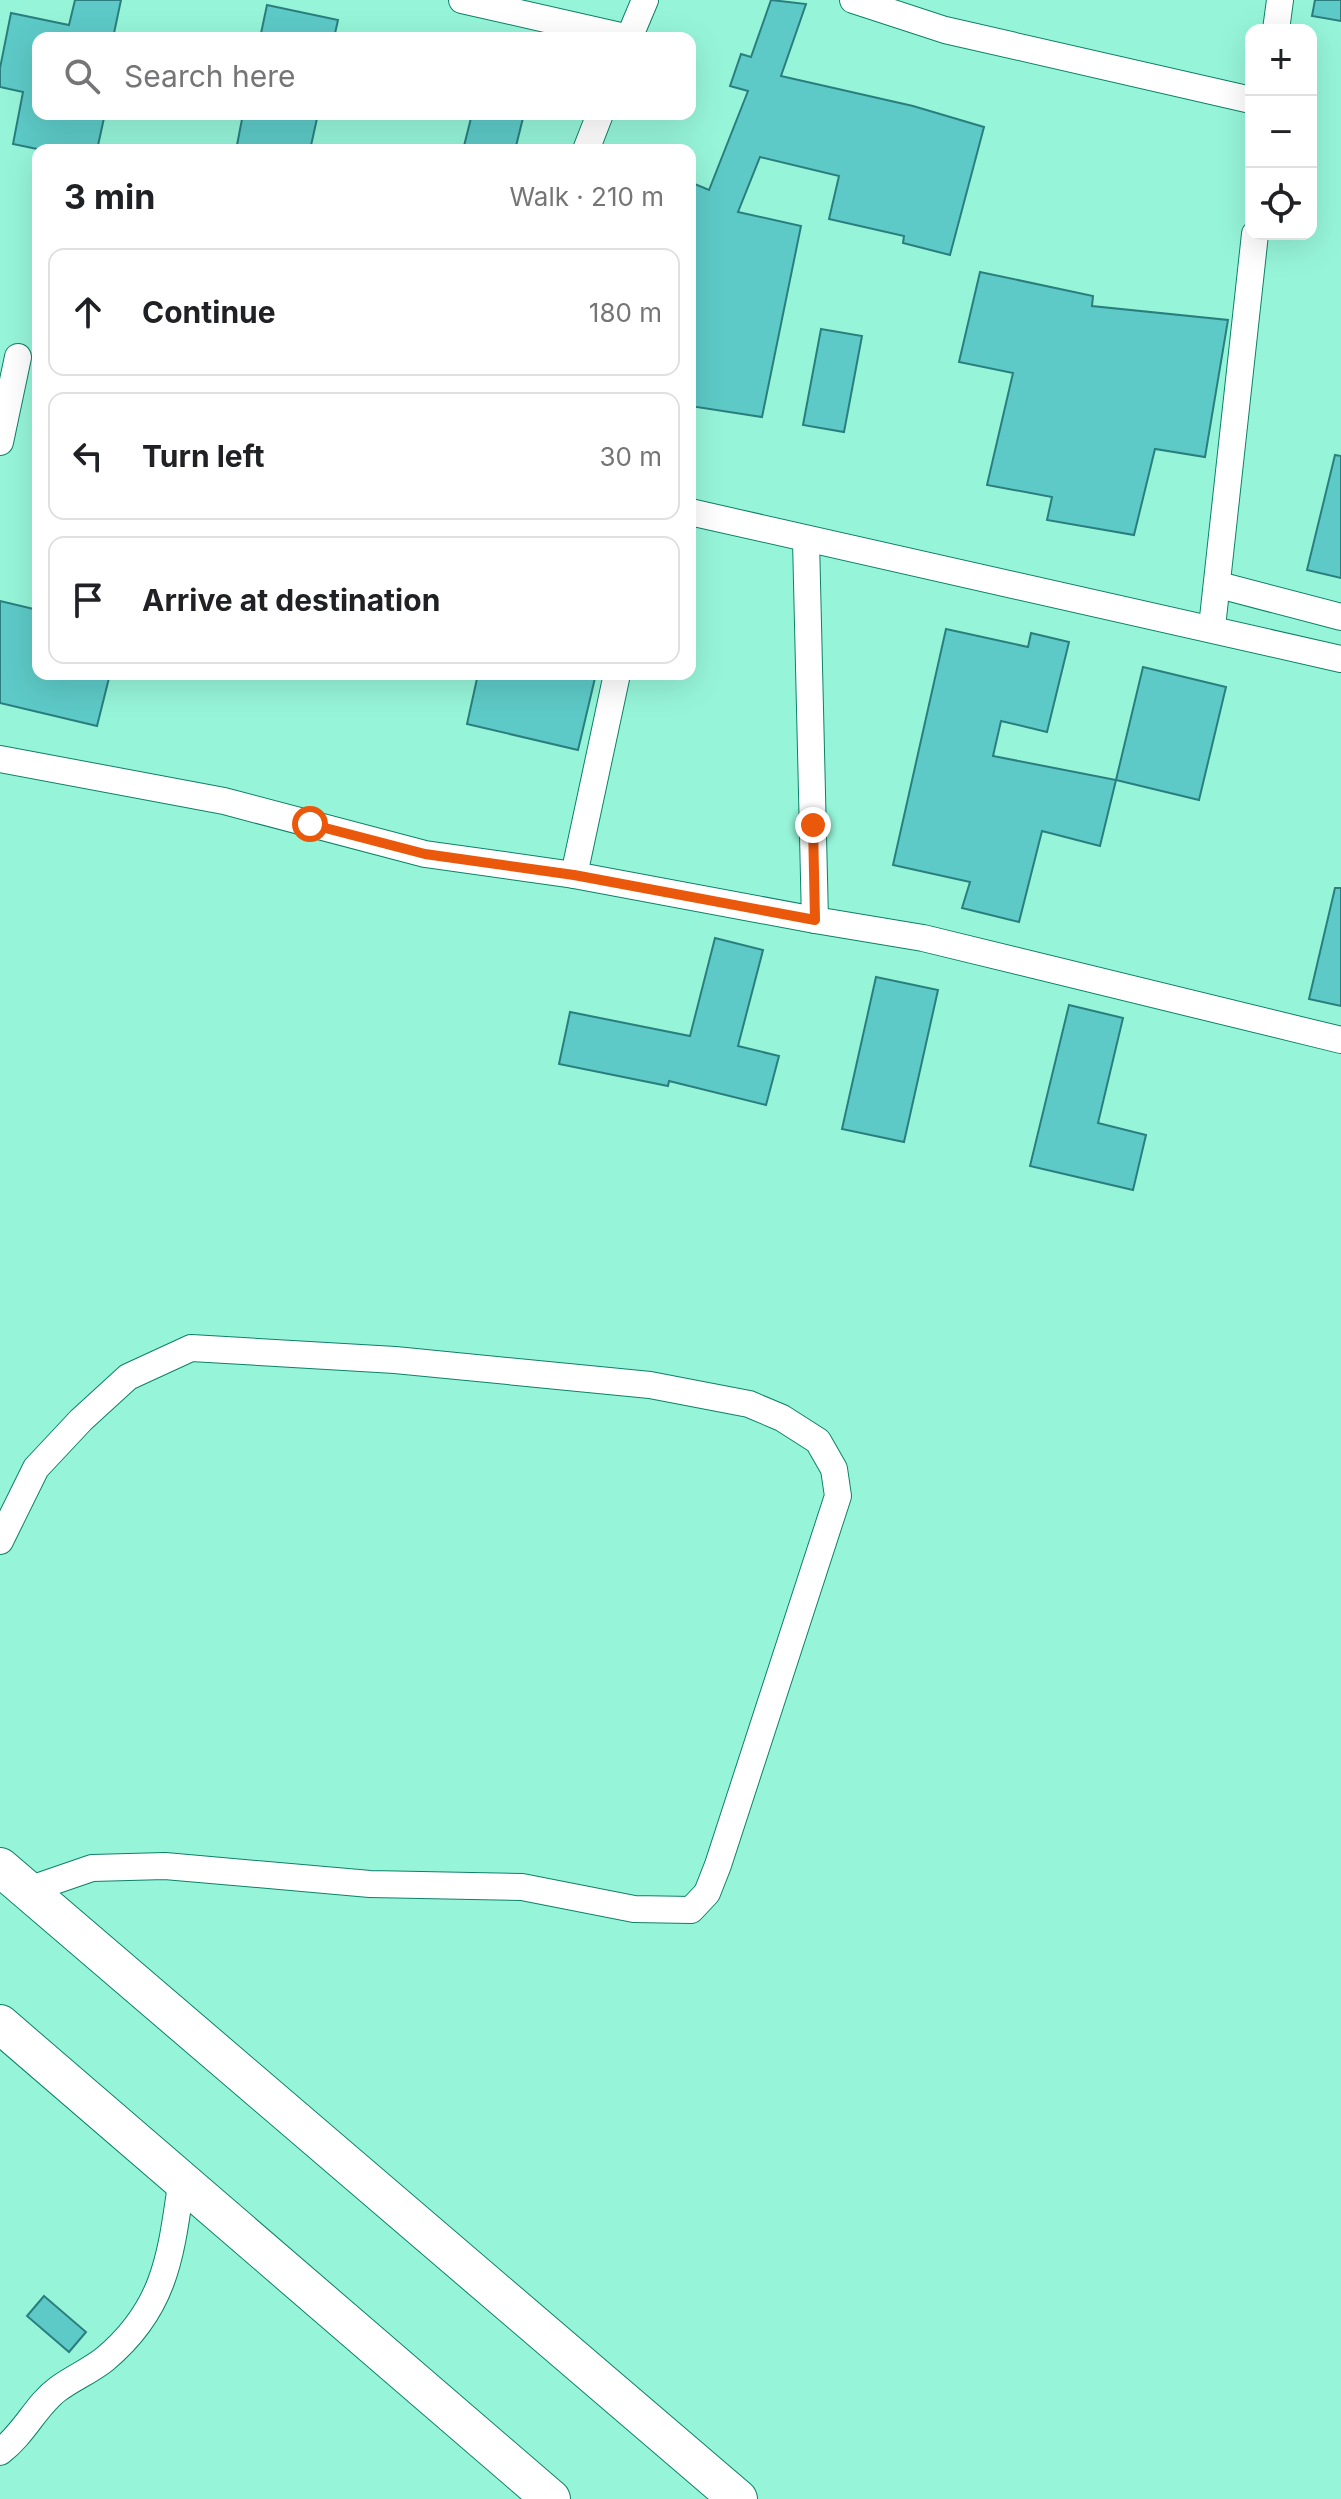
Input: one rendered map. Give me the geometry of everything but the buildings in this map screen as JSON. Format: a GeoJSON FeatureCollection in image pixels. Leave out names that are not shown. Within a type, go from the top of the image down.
{"type":"FeatureCollection","features":[{"type":"Feature","properties":{"kind":"highway"},"geometry":{"type":"LineString","coordinates":[[14,1878],[738,2499]]}},
{"type":"Feature","properties":{"kind":"highway"},"geometry":{"type":"LineString","coordinates":[[0,2024],[551,2499]]}},
{"type":"Feature","properties":{"kind":"street"},"geometry":{"type":"LineString","coordinates":[[462,0],[603,32]]}},
{"type":"Feature","properties":{"kind":"street"},"geometry":{"type":"LineString","coordinates":[[632,32],[645,0]]}},
{"type":"Feature","properties":{"kind":"street"},"geometry":{"type":"LineString","coordinates":[[853,0],[945,30],[1245,99]]}},
{"type":"Feature","properties":{"kind":"street"},"geometry":{"type":"LineString","coordinates":[[1277,24],[1280,0]]}},
{"type":"Feature","properties":{"kind":"street"},"geometry":{"type":"LineString","coordinates":[[588,144],[598,120]]}},
{"type":"Feature","properties":{"kind":"street"},"geometry":{"type":"LineString","coordinates":[[1212,627],[1254,240]]}},
{"type":"Feature","properties":{"kind":"street"},"geometry":{"type":"LineString","coordinates":[[0,442],[19,357]]}},
{"type":"Feature","properties":{"kind":"street"},"geometry":{"type":"LineString","coordinates":[[696,513],[1212,627],[1341,659]]}},
{"type":"Feature","properties":{"kind":"street"},"geometry":{"type":"LineString","coordinates":[[806,540],[815,920]]}},
{"type":"Feature","properties":{"kind":"street"},"geometry":{"type":"LineString","coordinates":[[1219,585],[1341,617]]}},
{"type":"Feature","properties":{"kind":"street"},"geometry":{"type":"LineString","coordinates":[[574,875],[616,680]]}},
{"type":"Feature","properties":{"kind":"street"},"geometry":{"type":"LineString","coordinates":[[0,759],[224,801],[425,854],[574,875],[923,938],[1341,1040]]}},
{"type":"Feature","properties":{"kind":"street"},"geometry":{"type":"LineString","coordinates":[[0,1541],[36,1468],[81,1420],[128,1377],[191,1348],[395,1360],[650,1385],[749,1404],[782,1418],[818,1441],[834,1469],[838,1496],[718,1865],[707,1893],[691,1910],[634,1909],[522,1887],[370,1884],[165,1866],[92,1868],[14,1878]]}},
{"type":"Feature","properties":{"kind":"street"},"geometry":{"type":"LineString","coordinates":[[0,2452],[24,2431],[47,2399],[102,2361],[126,2340],[145,2315],[160,2291],[170,2264],[182,2178]]}},
{"type":"Feature","properties":{"kind":"route"},"geometry":{"type":"LineString","coordinates":[[310,824],[425,854],[574,875],[815,920],[813,825]]}}]}
